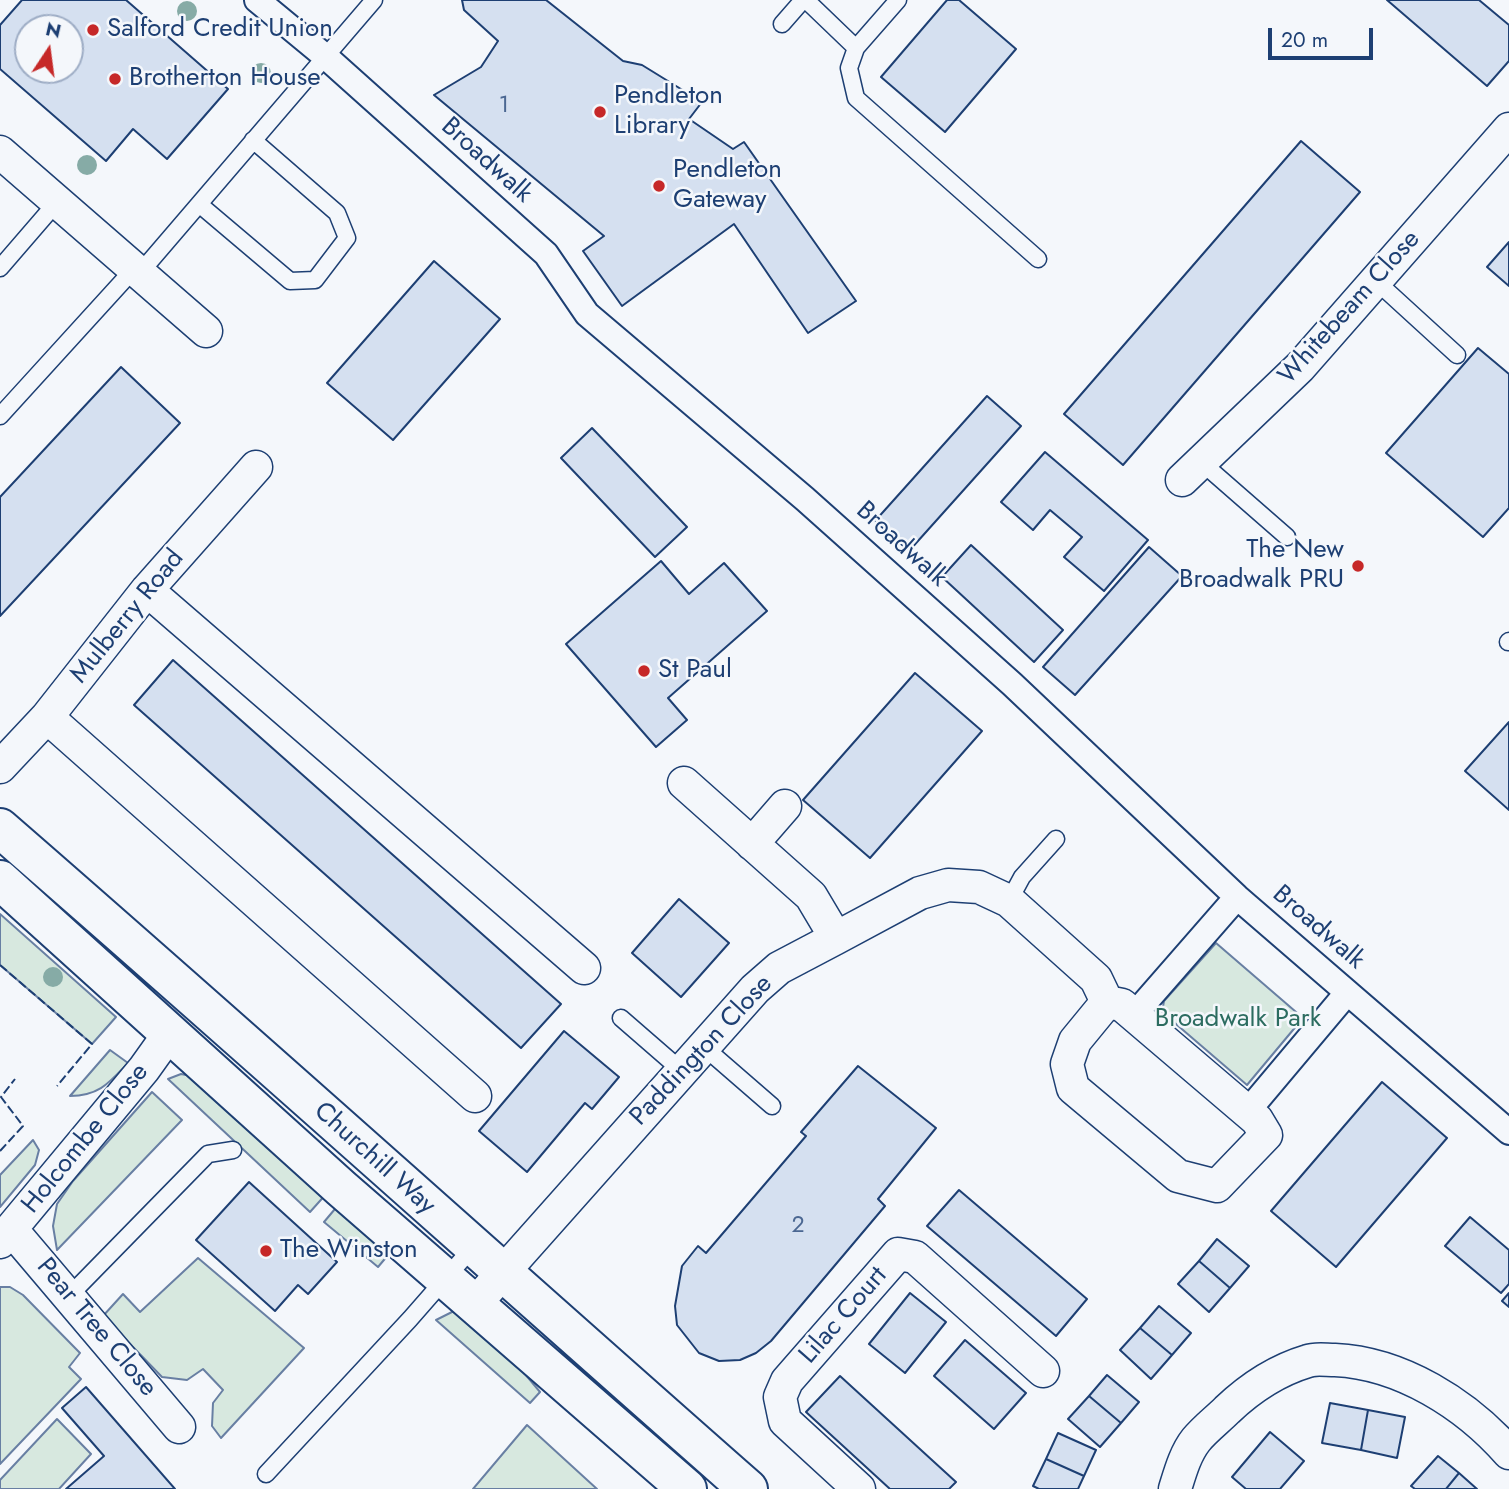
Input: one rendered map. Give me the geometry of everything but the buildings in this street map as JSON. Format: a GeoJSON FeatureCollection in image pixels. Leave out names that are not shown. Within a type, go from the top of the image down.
{"type":"FeatureCollection","features":[{"type":"Feature","properties":{"kind":"street","name":"Broadwalk"},"geometry":{"type":"LineString","coordinates":[[257,0],[326,57],[546,254],[587,314],[805,499],[1012,684],[1237,898],[1509,1132]]}},
{"type":"Feature","properties":{"kind":"street","name":"Whitebeam Close"},"geometry":{"type":"LineString","coordinates":[[1191,470],[1300,367],[1509,129]]}},
{"type":"Feature","properties":{"kind":"street"},"geometry":{"type":"LineString","coordinates":[[0,152],[206,331]]}},
{"type":"Feature","properties":{"kind":"street","name":"Mulberry Road"},"geometry":{"type":"LineString","coordinates":[[0,767],[47,717],[147,590],[256,467]]}},
{"type":"Feature","properties":{"kind":"street"},"geometry":{"type":"LineString","coordinates":[[147,590],[584,968]]}},
{"type":"Feature","properties":{"kind":"street"},"geometry":{"type":"LineString","coordinates":[[47,717],[475,1096]]}},
{"type":"Feature","properties":{"kind":"street"},"geometry":{"type":"LineString","coordinates":[[684,783],[811,896],[836,938]]}},
{"type":"Feature","properties":{"kind":"street"},"geometry":{"type":"LineString","coordinates":[[752,844],[785,806]]}},
{"type":"Feature","properties":{"kind":"street","name":"Churchill Way"},"geometry":{"type":"LineString","coordinates":[[0,828],[197,999],[748,1489]]}},
{"type":"Feature","properties":{"kind":"street","name":"Churchill Way"},"geometry":{"type":"LineString","coordinates":[[0,880],[474,1305],[687,1489]]}},
{"type":"Feature","properties":{"kind":"street","name":"Paddington Close"},"geometry":{"type":"LineString","coordinates":[[474,1305],[755,989],[779,968],[920,893],[948,885],[979,887],[1009,901],[1096,979],[1121,1009],[1257,1120],[1266,1135],[1217,1186],[1178,1176],[1073,1088],[1067,1064],[1075,1041],[1121,1009]]}},
{"type":"Feature","properties":{"kind":"street"},"geometry":{"type":"LineString","coordinates":[[1121,1009],[1237,898]]}},
{"type":"Feature","properties":{"kind":"street"},"geometry":{"type":"LineString","coordinates":[[1247,1112],[1347,993]]}},
{"type":"Feature","properties":{"kind":"street","name":"Holcombe Close"},"geometry":{"type":"LineString","coordinates":[[6,1236],[144,1069],[169,1034]]}},
{"type":"Feature","properties":{"kind":"street","name":"Pear Tree Close"},"geometry":{"type":"LineString","coordinates":[[6,1236],[69,1296],[179,1427]]}},
{"type":"Feature","properties":{"kind":"street","name":"Lilac Court"},"geometry":{"type":"LineString","coordinates":[[859,1489],[785,1421],[780,1397],[788,1381],[898,1254],[915,1257],[1044,1371]]}},
{"type":"Feature","properties":{"kind":"street"},"geometry":{"type":"LineString","coordinates":[[1175,1489],[1181,1469],[1195,1441],[1243,1394],[1310,1360],[1346,1361],[1378,1368],[1428,1386],[1496,1438],[1509,1453]]}},
{"type":"Feature","properties":{"kind":"lane"},"geometry":{"type":"LineString","coordinates":[[0,416],[199,204],[374,0]]}},
{"type":"Feature","properties":{"kind":"lane"},"geometry":{"type":"LineString","coordinates":[[782,24],[804,0],[856,48]]}},
{"type":"Feature","properties":{"kind":"lane"},"geometry":{"type":"LineString","coordinates":[[898,0],[856,48],[849,68],[856,98],[1038,259]]}},
{"type":"Feature","properties":{"kind":"lane"},"geometry":{"type":"LineString","coordinates":[[199,204],[290,281],[315,280],[347,238],[337,213],[253,140]]}},
{"type":"Feature","properties":{"kind":"lane"},"geometry":{"type":"LineString","coordinates":[[0,268],[57,202]]}},
{"type":"Feature","properties":{"kind":"lane"},"geometry":{"type":"LineString","coordinates":[[1376,281],[1457,355]]}},
{"type":"Feature","properties":{"kind":"lane"},"geometry":{"type":"LineString","coordinates":[[1191,470],[1287,537]]}},
{"type":"Feature","properties":{"kind":"lane"},"geometry":{"type":"LineString","coordinates":[[1009,901],[1022,877],[1056,839]]}},
{"type":"Feature","properties":{"kind":"lane"},"geometry":{"type":"LineString","coordinates":[[621,1018],[682,1071]]}},
{"type":"Feature","properties":{"kind":"lane"},"geometry":{"type":"LineString","coordinates":[[704,1047],[772,1106]]}},
{"type":"Feature","properties":{"kind":"lane"},"geometry":{"type":"LineString","coordinates":[[69,1296],[208,1154],[233,1150]]}},
{"type":"Feature","properties":{"kind":"lane"},"geometry":{"type":"LineString","coordinates":[[266,1474],[473,1247]]}},
{"type":"Feature","properties":{"kind":"green space"},"geometry":{"type":"Polygon","coordinates":[[[0,914],[116,1017],[92,1044],[0,965],[0,914]]]}},
{"type":"Feature","properties":{"kind":"green space","name":"Broadwalk Park"},"geometry":{"type":"Polygon","coordinates":[[[1216,943],[1303,1018],[1247,1085],[1162,1012],[1164,1001],[1216,943]]]}},
{"type":"Feature","properties":{"kind":"green space"},"geometry":{"type":"Polygon","coordinates":[[[110,1050],[128,1063],[96,1091],[70,1096],[110,1050]]]}},
{"type":"Feature","properties":{"kind":"green space"},"geometry":{"type":"Polygon","coordinates":[[[181,1074],[206,1079],[327,1193],[310,1212],[168,1079],[181,1074]]]}},
{"type":"Feature","properties":{"kind":"green space"},"geometry":{"type":"Polygon","coordinates":[[[152,1092],[182,1120],[57,1250],[53,1226],[57,1204],[73,1181],[152,1092]]]}},
{"type":"Feature","properties":{"kind":"green space"},"geometry":{"type":"Polygon","coordinates":[[[33,1140],[39,1150],[35,1165],[0,1207],[0,1175],[33,1140]]]}},
{"type":"Feature","properties":{"kind":"green space"},"geometry":{"type":"Polygon","coordinates":[[[340,1203],[394,1248],[378,1267],[324,1222],[340,1203]]]}},
{"type":"Feature","properties":{"kind":"green space"},"geometry":{"type":"Polygon","coordinates":[[[198,1258],[304,1348],[221,1438],[212,1426],[213,1403],[223,1390],[203,1369],[187,1380],[162,1377],[103,1316],[123,1294],[140,1312],[198,1258]]]}},
{"type":"Feature","properties":{"kind":"green space"},"geometry":{"type":"Polygon","coordinates":[[[0,1287],[10,1287],[23,1295],[80,1353],[69,1367],[81,1379],[0,1464],[0,1287]]]}},
{"type":"Feature","properties":{"kind":"green space"},"geometry":{"type":"Polygon","coordinates":[[[456,1310],[480,1320],[540,1392],[530,1403],[436,1320],[456,1310]]]}},
{"type":"Feature","properties":{"kind":"green space"},"geometry":{"type":"Polygon","coordinates":[[[57,1419],[91,1454],[59,1489],[0,1489],[0,1480],[57,1419]]]}},
{"type":"Feature","properties":{"kind":"green space"},"geometry":{"type":"Polygon","coordinates":[[[527,1425],[597,1489],[473,1489],[527,1425]]]}},
{"type":"Feature","properties":{"kind":"fence"},"geometry":{"type":"LineString","coordinates":[[0,965],[92,1044],[57,1086]]}},
{"type":"Feature","properties":{"kind":"fence"},"geometry":{"type":"LineString","coordinates":[[0,1151],[23,1126],[1,1097],[15,1079]]}},
{"type":"Feature","properties":{"kind":"place","name":"Salford Credit Union"},"geometry":{"type":"Point","coordinates":[93,30]}},
{"type":"Feature","properties":{"kind":"place","name":"Brotherton House"},"geometry":{"type":"Point","coordinates":[115,79]}},
{"type":"Feature","properties":{"kind":"place","name":"Pendleton Library"},"geometry":{"type":"Point","coordinates":[600,112]}},
{"type":"Feature","properties":{"kind":"place","name":"Pendleton Gateway"},"geometry":{"type":"Point","coordinates":[659,186]}},
{"type":"Feature","properties":{"kind":"place","name":"The New Broadwalk PRU"},"geometry":{"type":"Point","coordinates":[1358,566]}},
{"type":"Feature","properties":{"kind":"place","name":"St Paul"},"geometry":{"type":"Point","coordinates":[644,671]}},
{"type":"Feature","properties":{"kind":"place","name":"The Winston"},"geometry":{"type":"Point","coordinates":[266,1251]}}]}
